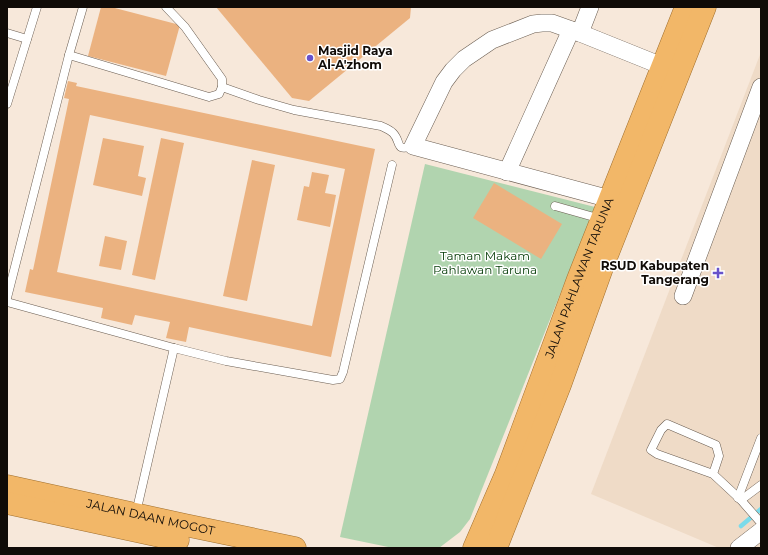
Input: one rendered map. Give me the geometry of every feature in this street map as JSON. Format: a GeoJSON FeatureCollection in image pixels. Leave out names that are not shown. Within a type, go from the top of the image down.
{"type":"FeatureCollection","features":[{"type":"Feature","properties":{"kind":"highway","name":"JALAN PAHLAWAN TARUNA"},"geometry":{"type":"LineString","coordinates":[[486,544],[506,474],[578,279],[686,7]]}},
{"type":"Feature","properties":{"kind":"highway","name":"JALAN PAHLAWAN TARUNA"},"geometry":{"type":"LineString","coordinates":[[486,544],[560,385],[602,268],[705,7]]}},
{"type":"Feature","properties":{"kind":"highway","name":"JALAN DAAN MOGOT"},"geometry":{"type":"LineString","coordinates":[[7,486],[135,515],[295,548]]}},
{"type":"Feature","properties":{"kind":"highway","name":"JALAN DAAN MOGOT"},"geometry":{"type":"LineString","coordinates":[[7,503],[218,548]]}},
{"type":"Feature","properties":{"kind":"street"},"geometry":{"type":"LineString","coordinates":[[507,172],[576,31],[590,7]]}},
{"type":"Feature","properties":{"kind":"street"},"geometry":{"type":"LineString","coordinates":[[606,209],[507,172],[413,146],[444,82],[453,70],[476,50],[492,40],[533,24],[552,24],[576,31],[662,66]]}},
{"type":"Feature","properties":{"kind":"street"},"geometry":{"type":"LineString","coordinates":[[683,296],[761,87]]}},
{"type":"Feature","properties":{"kind":"street"},"geometry":{"type":"LineString","coordinates":[[739,548],[761,531]]}},
{"type":"Feature","properties":{"kind":"lane"},"geometry":{"type":"LineString","coordinates":[[7,104],[37,7]]}},
{"type":"Feature","properties":{"kind":"lane"},"geometry":{"type":"LineString","coordinates":[[7,298],[69,55],[83,7]]}},
{"type":"Feature","properties":{"kind":"lane"},"geometry":{"type":"LineString","coordinates":[[69,55],[209,97],[219,94],[222,87],[222,79],[185,27],[166,7]]}},
{"type":"Feature","properties":{"kind":"lane"},"geometry":{"type":"LineString","coordinates":[[7,33],[27,39]]}},
{"type":"Feature","properties":{"kind":"lane"},"geometry":{"type":"LineString","coordinates":[[222,87],[294,110],[381,126],[393,132],[401,148],[405,149],[413,146]]}},
{"type":"Feature","properties":{"kind":"lane"},"geometry":{"type":"LineString","coordinates":[[7,302],[226,361],[333,380],[340,378],[392,165]]}},
{"type":"Feature","properties":{"kind":"lane"},"geometry":{"type":"LineString","coordinates":[[555,206],[606,209]]}},
{"type":"Feature","properties":{"kind":"lane"},"geometry":{"type":"LineString","coordinates":[[135,515],[174,348]]}},
{"type":"Feature","properties":{"kind":"lane"},"geometry":{"type":"LineString","coordinates":[[713,474],[719,456],[716,445],[667,424],[661,430],[651,450],[658,454],[713,474],[742,501],[761,523]]}},
{"type":"Feature","properties":{"kind":"lane"},"geometry":{"type":"LineString","coordinates":[[742,501],[761,438]]}},
{"type":"Feature","properties":{"kind":"lane"},"geometry":{"type":"LineString","coordinates":[[742,501],[761,485]]}},
{"type":"Feature","properties":{"kind":"shaded area","name":"RSUD Kabupaten Tangerang"},"geometry":{"type":"Polygon","coordinates":[[[761,52],[761,548],[719,548],[591,494],[761,52]]]}},
{"type":"Feature","properties":{"kind":"green space","name":"Taman Makam Pahlawan Taruna"},"geometry":{"type":"Polygon","coordinates":[[[425,164],[595,207],[470,519],[460,532],[439,548],[393,548],[340,537],[425,164]]]}},
{"type":"Feature","properties":{"kind":"building"},"geometry":{"type":"Polygon","coordinates":[[[101,7],[111,7],[180,25],[166,76],[88,56],[101,7]]]}},
{"type":"Feature","properties":{"kind":"building","name":"Masjid Raya Al-A'zhom"},"geometry":{"type":"Polygon","coordinates":[[[216,7],[411,7],[410,18],[309,101],[292,98],[216,7]]]}},
{"type":"Feature","properties":{"kind":"building"},"geometry":{"type":"Polygon","coordinates":[[[68,81],[77,83],[76,86],[375,149],[331,357],[189,327],[186,342],[166,338],[170,322],[135,315],[132,325],[101,318],[103,308],[25,292],[30,269],[33,270],[69,99],[64,98],[68,81]],[[90,115],[57,272],[312,326],[345,169],[90,115]]]}},
{"type":"Feature","properties":{"kind":"building"},"geometry":{"type":"Polygon","coordinates":[[[103,138],[144,146],[138,176],[146,178],[142,196],[93,185],[103,138]]]}},
{"type":"Feature","properties":{"kind":"building"},"geometry":{"type":"Polygon","coordinates":[[[161,138],[184,143],[155,280],[132,275],[161,138]]]}},
{"type":"Feature","properties":{"kind":"building"},"geometry":{"type":"Polygon","coordinates":[[[252,160],[275,165],[247,301],[223,296],[252,160]]]}},
{"type":"Feature","properties":{"kind":"building"},"geometry":{"type":"Polygon","coordinates":[[[312,172],[329,175],[325,193],[336,195],[330,227],[297,220],[304,186],[309,187],[312,172]]]}},
{"type":"Feature","properties":{"kind":"building"},"geometry":{"type":"Polygon","coordinates":[[[494,183],[562,224],[541,259],[473,218],[494,183]]]}},
{"type":"Feature","properties":{"kind":"building"},"geometry":{"type":"Polygon","coordinates":[[[105,236],[127,241],[121,270],[99,266],[105,236]]]}},
{"type":"Feature","properties":{"kind":"waterway"},"geometry":{"type":"LineString","coordinates":[[741,526],[761,509]]}},
{"type":"Feature","properties":{"kind":"place","name":"Masjid Raya Al-A'zhom"},"geometry":{"type":"Point","coordinates":[310,58]}},
{"type":"Feature","properties":{"kind":"place","name":"RSUD Kabupaten Tangerang"},"geometry":{"type":"Point","coordinates":[718,273]}}]}
